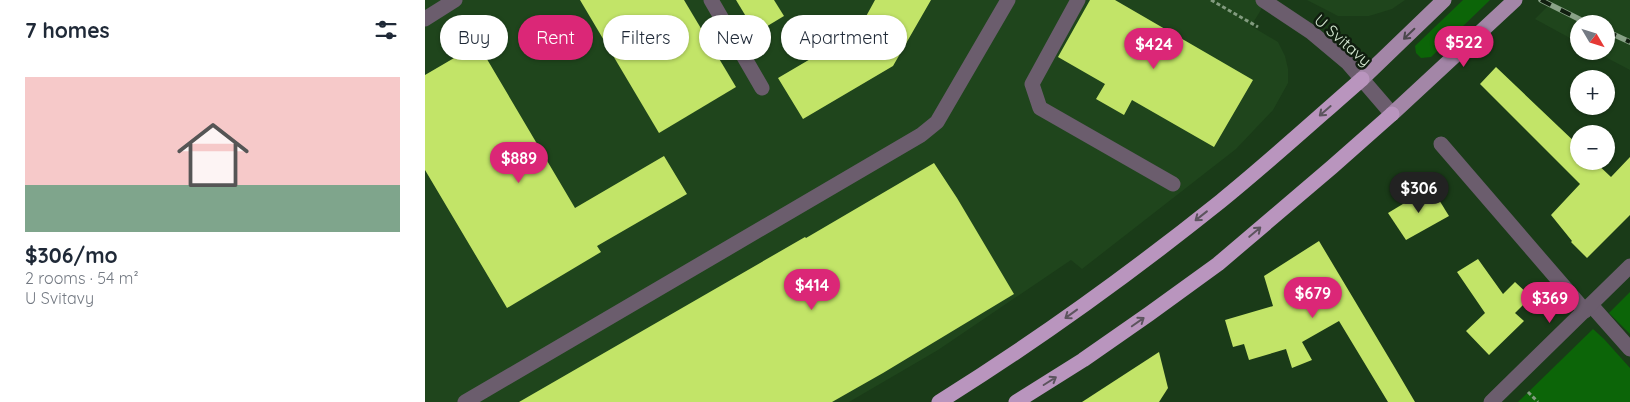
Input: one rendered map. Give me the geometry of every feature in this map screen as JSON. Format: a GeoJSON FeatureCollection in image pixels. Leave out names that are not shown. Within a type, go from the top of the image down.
{"type":"FeatureCollection","features":[{"type":"Feature","properties":{"kind":"highway"},"geometry":{"type":"LineString","coordinates":[[939,402],[1060,322],[1136,266],[1221,201],[1362,79]]}},
{"type":"Feature","properties":{"kind":"highway"},"geometry":{"type":"LineString","coordinates":[[1016,402],[1083,360],[1217,264],[1333,167],[1392,114]]}},
{"type":"Feature","properties":{"kind":"main road"},"geometry":{"type":"LineString","coordinates":[[1362,79],[1444,0]]}},
{"type":"Feature","properties":{"kind":"main road"},"geometry":{"type":"LineString","coordinates":[[1392,114],[1515,0]]}},
{"type":"Feature","properties":{"kind":"street"},"geometry":{"type":"LineString","coordinates":[[425,19],[455,0]]}},
{"type":"Feature","properties":{"kind":"street"},"geometry":{"type":"LineString","coordinates":[[711,0],[762,88]]}},
{"type":"Feature","properties":{"kind":"street"},"geometry":{"type":"LineString","coordinates":[[465,402],[921,135],[937,122],[1008,0]]}},
{"type":"Feature","properties":{"kind":"street"},"geometry":{"type":"LineString","coordinates":[[1078,0],[1032,84],[1040,108],[1173,184]]}},
{"type":"Feature","properties":{"kind":"street","name":"U Svitavy"},"geometry":{"type":"LineString","coordinates":[[1263,0],[1311,32],[1348,63],[1392,114]]}},
{"type":"Feature","properties":{"kind":"street"},"geometry":{"type":"LineString","coordinates":[[1441,144],[1588,308],[1630,349]]}},
{"type":"Feature","properties":{"kind":"street"},"geometry":{"type":"LineString","coordinates":[[1491,402],[1630,266]]}},
{"type":"Feature","properties":{"kind":"path"},"geometry":{"type":"LineString","coordinates":[[1211,0],[1258,26]]}},
{"type":"Feature","properties":{"kind":"shaded area"},"geometry":{"type":"Polygon","coordinates":[[[425,0],[1267,0],[1251,26],[1278,42],[1285,56],[1288,69],[1288,83],[1273,110],[1236,149],[1082,269],[1071,260],[938,350],[849,402],[425,402],[425,0]]]}},
{"type":"Feature","properties":{"kind":"shaded area"},"geometry":{"type":"Polygon","coordinates":[[[1307,0],[1405,0],[1392,9],[1369,16],[1338,16],[1307,0]]]}},
{"type":"Feature","properties":{"kind":"shaded area"},"geometry":{"type":"Polygon","coordinates":[[[1554,0],[1630,0],[1630,70],[1611,60],[1615,60],[1615,15],[1570,15],[1570,38],[1535,19],[1554,0]]]}},
{"type":"Feature","properties":{"kind":"green space"},"geometry":{"type":"Polygon","coordinates":[[[1463,0],[1490,0],[1431,57],[1421,58],[1416,53],[1415,46],[1463,0]]]}},
{"type":"Feature","properties":{"kind":"green space"},"geometry":{"type":"Polygon","coordinates":[[[1630,292],[1630,334],[1609,313],[1630,292]]]}},
{"type":"Feature","properties":{"kind":"green space"},"geometry":{"type":"Polygon","coordinates":[[[1593,329],[1630,368],[1630,402],[1518,402],[1593,329]]]}},
{"type":"Feature","properties":{"kind":"building"},"geometry":{"type":"Polygon","coordinates":[[[580,0],[684,0],[699,25],[699,60],[720,60],[736,87],[659,133],[616,60],[689,60],[689,15],[603,15],[603,39],[593,22],[593,15],[589,15],[580,0]]]}},
{"type":"Feature","properties":{"kind":"building"},"geometry":{"type":"Polygon","coordinates":[[[736,0],[774,0],[783,15],[771,24],[771,15],[745,15],[736,0]]]}},
{"type":"Feature","properties":{"kind":"building"},"geometry":{"type":"Polygon","coordinates":[[[875,0],[931,0],[907,42],[907,15],[867,15],[875,0]]]}},
{"type":"Feature","properties":{"kind":"building"},"geometry":{"type":"Polygon","coordinates":[[[1090,0],[1115,0],[1253,80],[1214,147],[1132,100],[1124,115],[1096,99],[1105,84],[1058,57],[1090,0]]]}},
{"type":"Feature","properties":{"kind":"building"},"geometry":{"type":"Polygon","coordinates":[[[451,60],[487,60],[575,208],[664,156],[687,194],[597,246],[601,252],[507,308],[425,170],[425,75],[451,60]]]}},
{"type":"Feature","properties":{"kind":"building"},"geometry":{"type":"Polygon","coordinates":[[[809,60],[896,60],[893,66],[803,119],[778,78],[809,60]]]}},
{"type":"Feature","properties":{"kind":"building"},"geometry":{"type":"Polygon","coordinates":[[[1496,67],[1570,137],[1570,170],[1604,170],[1611,177],[1630,157],[1630,215],[1587,258],[1571,242],[1551,215],[1580,184],[1480,84],[1496,67]]]}},
{"type":"Feature","properties":{"kind":"building"},"geometry":{"type":"Polygon","coordinates":[[[934,163],[1014,294],[883,373],[832,402],[519,402],[806,238],[934,163]]]}},
{"type":"Feature","properties":{"kind":"building"},"geometry":{"type":"Polygon","coordinates":[[[1431,187],[1449,216],[1406,240],[1388,213],[1431,187]]]}},
{"type":"Feature","properties":{"kind":"building"},"geometry":{"type":"Polygon","coordinates":[[[1319,241],[1415,402],[1388,402],[1339,321],[1302,342],[1312,360],[1292,368],[1286,349],[1249,360],[1244,344],[1233,347],[1225,320],[1273,306],[1264,276],[1319,241]]]}},
{"type":"Feature","properties":{"kind":"building"},"geometry":{"type":"Polygon","coordinates":[[[1478,259],[1503,294],[1515,282],[1531,297],[1515,313],[1524,321],[1489,355],[1466,331],[1485,313],[1457,272],[1478,259]]]}},
{"type":"Feature","properties":{"kind":"building"},"geometry":{"type":"Polygon","coordinates":[[[1159,352],[1168,388],[1159,402],[1082,402],[1159,352]]]}},
{"type":"Feature","properties":{"kind":"railway"},"geometry":{"type":"LineString","coordinates":[[1541,0],[1571,15]]}},
{"type":"Feature","properties":{"kind":"railway"},"geometry":{"type":"LineString","coordinates":[[1615,35],[1630,42]]}}]}
